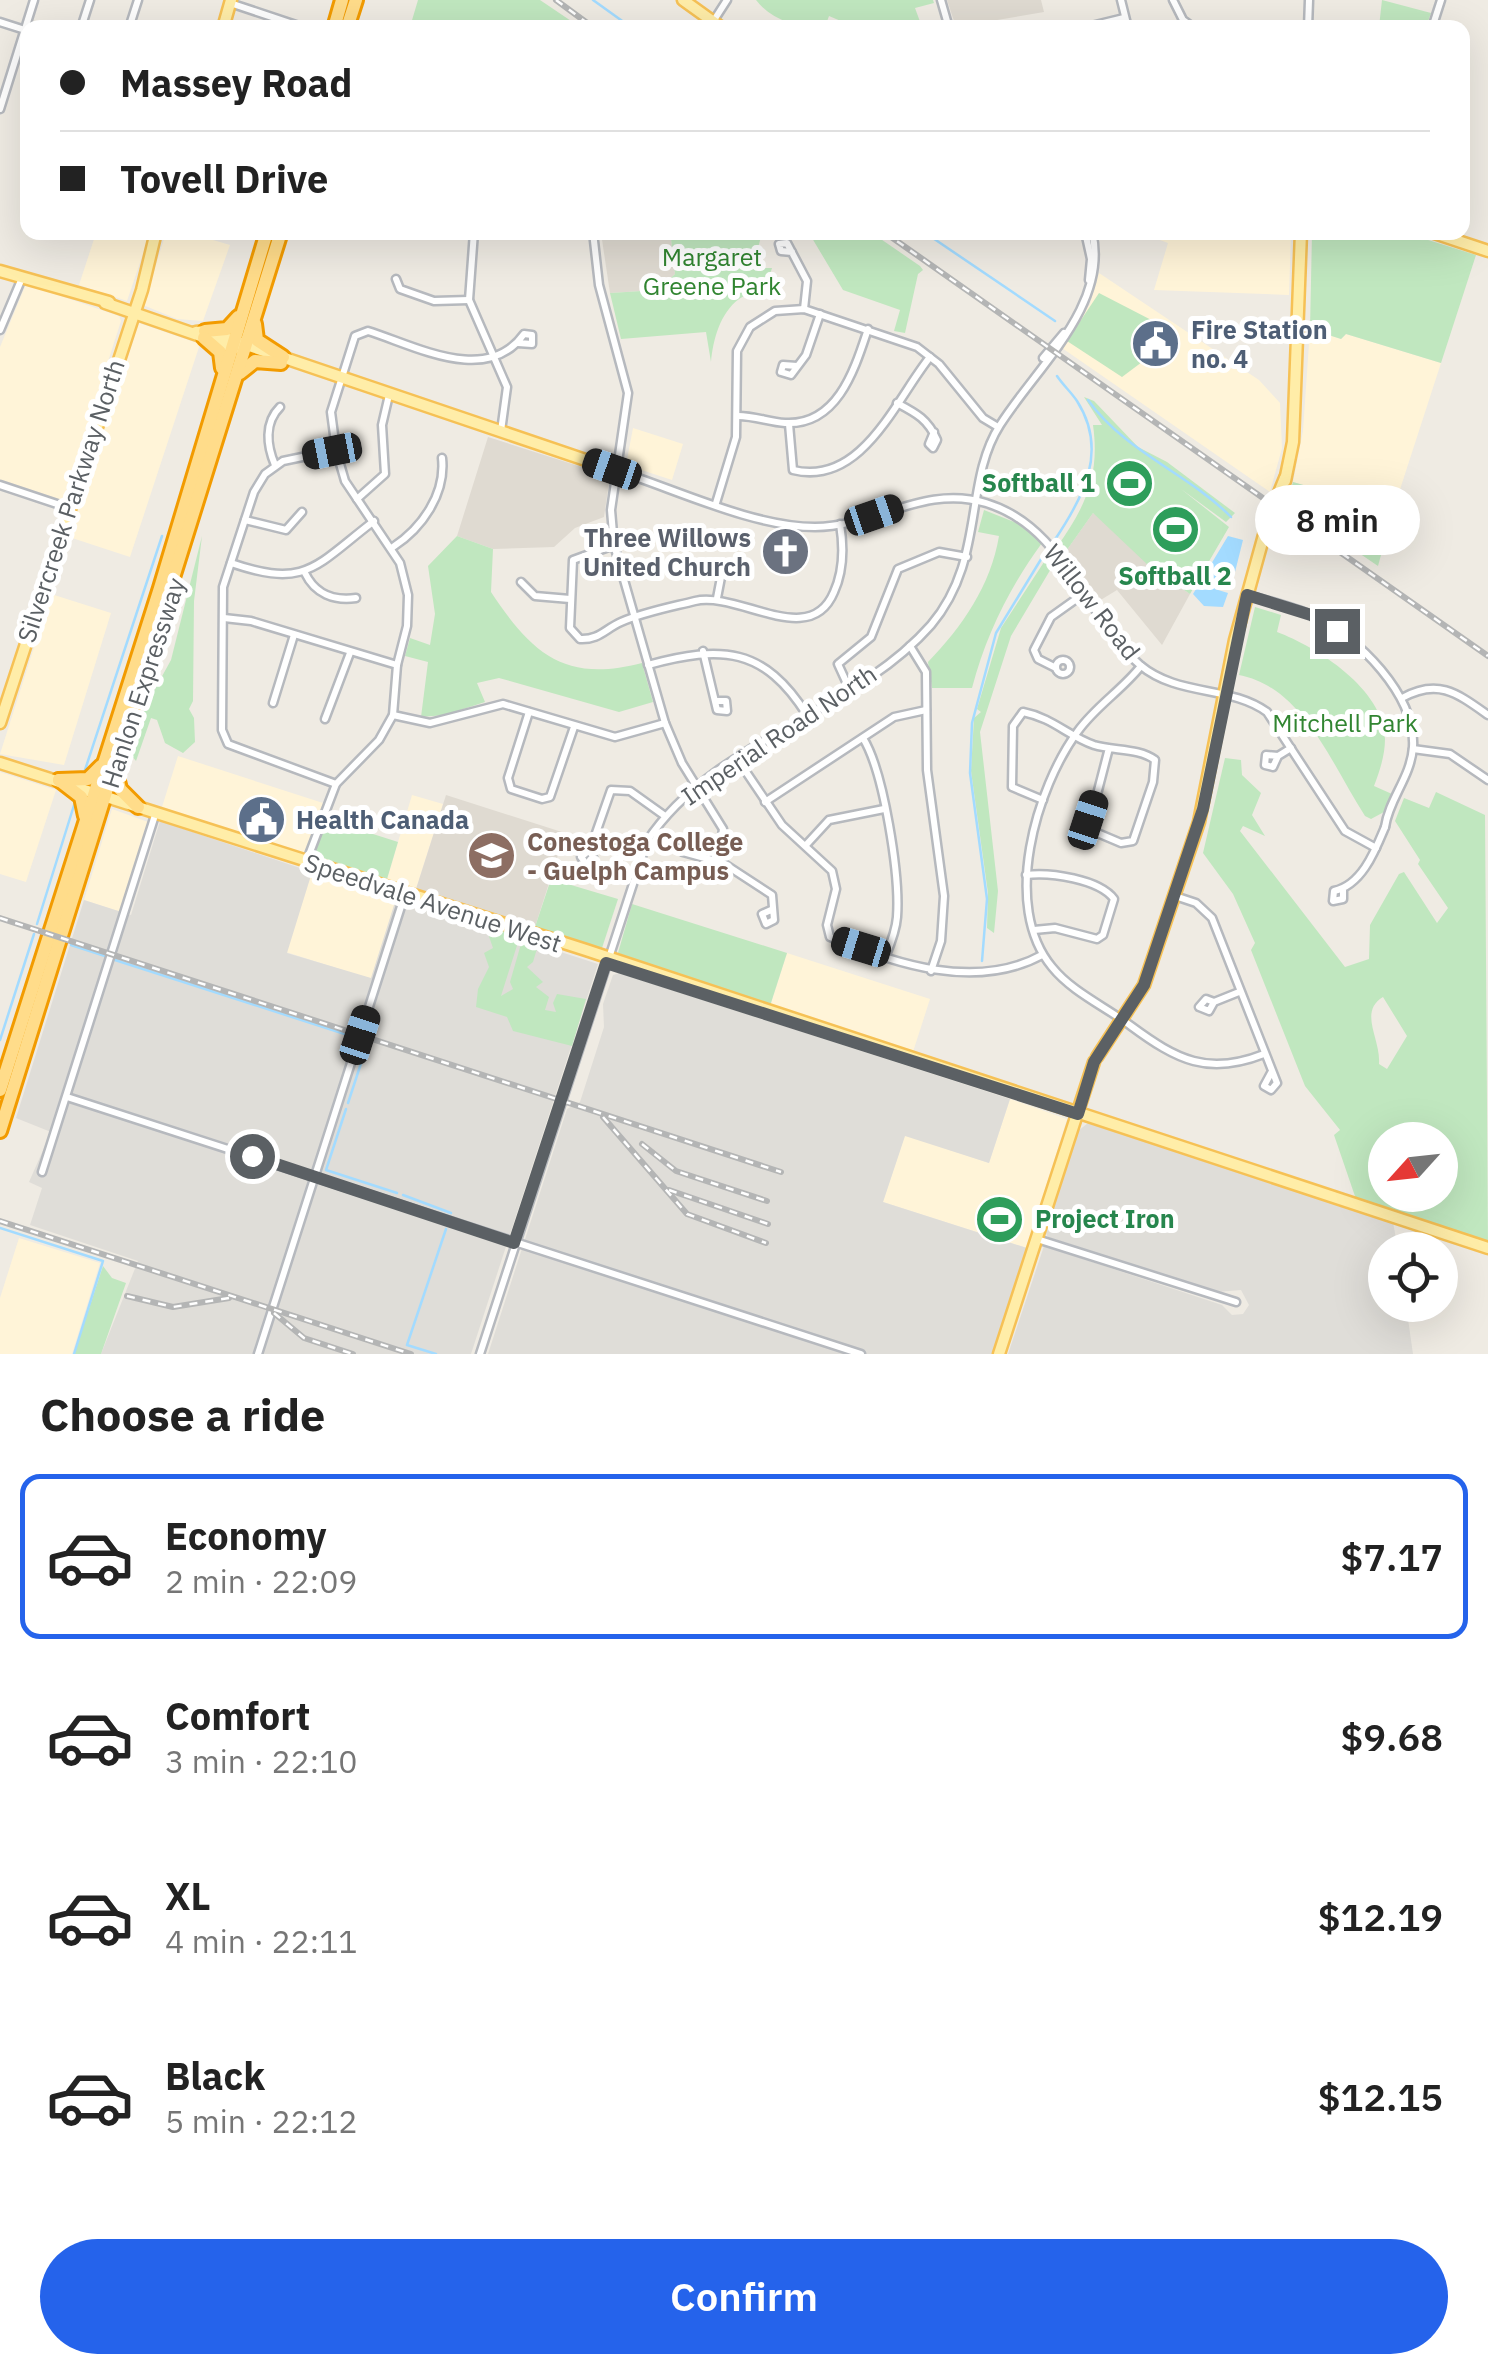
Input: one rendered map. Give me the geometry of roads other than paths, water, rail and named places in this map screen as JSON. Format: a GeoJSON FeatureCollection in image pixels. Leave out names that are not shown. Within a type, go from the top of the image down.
{"type":"FeatureCollection","features":[{"type":"Feature","properties":{"kind":"highway","name":"Hanlon Expressway"},"geometry":{"type":"LineString","coordinates":[[0,1090],[84,823],[116,770],[235,380],[239,346],[265,240]]}},
{"type":"Feature","properties":{"kind":"highway","name":"Hanlon Expressway"},"geometry":{"type":"LineString","coordinates":[[248,314],[278,240]]}},
{"type":"Feature","properties":{"kind":"highway"},"geometry":{"type":"LineString","coordinates":[[202,334],[227,330],[248,314],[257,340],[284,361]]}},
{"type":"Feature","properties":{"kind":"highway"},"geometry":{"type":"LineString","coordinates":[[202,334],[220,352],[220,386]]}},
{"type":"Feature","properties":{"kind":"highway","name":"Hanlon Expressway"},"geometry":{"type":"LineString","coordinates":[[0,1131],[101,794],[105,760],[220,386],[239,346]]}},
{"type":"Feature","properties":{"kind":"highway"},"geometry":{"type":"LineString","coordinates":[[235,380],[250,363],[284,361]]}},
{"type":"Feature","properties":{"kind":"highway"},"geometry":{"type":"LineString","coordinates":[[58,780],[88,779],[105,760]]}},
{"type":"Feature","properties":{"kind":"highway"},"geometry":{"type":"LineString","coordinates":[[116,770],[120,789],[138,807]]}},
{"type":"Feature","properties":{"kind":"highway"},"geometry":{"type":"LineString","coordinates":[[58,780],[81,797],[84,823]]}},
{"type":"Feature","properties":{"kind":"main road"},"geometry":{"type":"LineString","coordinates":[[683,0],[709,20]]}},
{"type":"Feature","properties":{"kind":"main road","name":"Silvercreek Parkway North"},"geometry":{"type":"LineString","coordinates":[[0,724],[153,240]]}},
{"type":"Feature","properties":{"kind":"main road"},"geometry":{"type":"LineString","coordinates":[[998,1354],[1096,1060],[1144,985],[1203,809],[1247,595],[1293,442],[1301,240]]}},
{"type":"Feature","properties":{"kind":"main road"},"geometry":{"type":"LineString","coordinates":[[1455,240],[1488,251]]}},
{"type":"Feature","properties":{"kind":"main road","name":"Willow Road"},"geometry":{"type":"LineString","coordinates":[[0,271],[618,471]]}},
{"type":"Feature","properties":{"kind":"main road","name":"Speedvale Avenue West"},"geometry":{"type":"LineString","coordinates":[[0,763],[1488,1248]]}},
{"type":"Feature","properties":{"kind":"street"},"geometry":{"type":"LineString","coordinates":[[1116,20],[1124,18],[1121,0]]}},
{"type":"Feature","properties":{"kind":"street"},"geometry":{"type":"LineString","coordinates":[[231,2],[282,20]]}},
{"type":"Feature","properties":{"kind":"street"},"geometry":{"type":"LineString","coordinates":[[0,109],[20,43]]}},
{"type":"Feature","properties":{"kind":"street"},"geometry":{"type":"LineString","coordinates":[[473,240],[469,300],[508,396],[500,432]]}},
{"type":"Feature","properties":{"kind":"street"},"geometry":{"type":"LineString","coordinates":[[594,240],[600,285],[628,393],[611,518],[614,545],[665,723],[697,788],[723,828],[718,862]]}},
{"type":"Feature","properties":{"kind":"street","name":"Imperial Road North"},"geometry":{"type":"LineString","coordinates":[[480,1354],[640,854],[665,816],[697,788],[910,646],[945,606],[967,557],[998,427],[1065,332],[1090,284],[1090,240]]}},
{"type":"Feature","properties":{"kind":"street"},"geometry":{"type":"LineString","coordinates":[[792,252],[807,281],[804,309]]}},
{"type":"Feature","properties":{"kind":"street"},"geometry":{"type":"LineString","coordinates":[[0,330],[22,278]]}},
{"type":"Feature","properties":{"kind":"street"},"geometry":{"type":"LineString","coordinates":[[396,279],[400,289],[422,299],[469,300]]}},
{"type":"Feature","properties":{"kind":"street"},"geometry":{"type":"LineString","coordinates":[[716,503],[734,446],[738,416],[736,362],[745,333],[767,314],[804,309],[909,343],[930,356],[983,418],[998,427]]}},
{"type":"Feature","properties":{"kind":"street"},"geometry":{"type":"LineString","coordinates":[[797,366],[810,346],[820,314]]}},
{"type":"Feature","properties":{"kind":"street"},"geometry":{"type":"LineString","coordinates":[[738,416],[788,424],[818,415],[836,399],[854,371],[868,329]]}},
{"type":"Feature","properties":{"kind":"street"},"geometry":{"type":"LineString","coordinates":[[306,862],[336,784],[368,753],[393,715],[397,665],[409,610],[406,580],[393,547],[344,482],[336,450],[332,412],[355,336],[364,330],[461,361],[493,355],[518,343]]}},
{"type":"Feature","properties":{"kind":"street"},"geometry":{"type":"LineString","coordinates":[[788,424],[790,468],[796,472],[812,471],[836,465],[863,449],[930,356]]}},
{"type":"Feature","properties":{"kind":"street"},"geometry":{"type":"LineString","coordinates":[[357,499],[385,474],[382,425],[389,395]]}},
{"type":"Feature","properties":{"kind":"street"},"geometry":{"type":"LineString","coordinates":[[897,403],[923,417],[934,432]]}},
{"type":"Feature","properties":{"kind":"street"},"geometry":{"type":"LineString","coordinates":[[275,466],[268,430],[270,418],[280,407]]}},
{"type":"Feature","properties":{"kind":"street"},"geometry":{"type":"LineString","coordinates":[[336,450],[275,466],[258,484],[224,587],[224,741],[336,784]]}},
{"type":"Feature","properties":{"kind":"street"},"geometry":{"type":"LineString","coordinates":[[393,547],[418,528],[436,495],[443,474],[442,458]]}},
{"type":"Feature","properties":{"kind":"street","name":"Willow Road"},"geometry":{"type":"LineString","coordinates":[[618,471],[787,524],[840,524],[927,499],[978,501],[1026,523],[1086,592],[1114,636],[1141,666],[1182,688],[1253,703],[1267,712],[1345,831],[1376,848]]}},
{"type":"Feature","properties":{"kind":"street"},"geometry":{"type":"LineString","coordinates":[[0,486],[69,508]]}},
{"type":"Feature","properties":{"kind":"street"},"geometry":{"type":"LineString","coordinates":[[246,520],[286,530],[302,512]]}},
{"type":"Feature","properties":{"kind":"street"},"geometry":{"type":"LineString","coordinates":[[231,564],[274,577],[305,573],[374,522]]}},
{"type":"Feature","properties":{"kind":"street"},"geometry":{"type":"LineString","coordinates":[[614,545],[573,560],[570,628],[580,639],[601,636],[635,618],[717,598],[794,620],[816,615],[829,603],[842,566],[840,524]]}},
{"type":"Feature","properties":{"kind":"street"},"geometry":{"type":"LineString","coordinates":[[848,688],[838,664],[870,637],[898,569],[939,552],[967,557]]}},
{"type":"Feature","properties":{"kind":"street"},"geometry":{"type":"LineString","coordinates":[[717,598],[723,567]]}},
{"type":"Feature","properties":{"kind":"street"},"geometry":{"type":"LineString","coordinates":[[305,573],[319,592],[344,600],[356,598]]}},
{"type":"Feature","properties":{"kind":"street"},"geometry":{"type":"LineString","coordinates":[[522,582],[535,596],[570,599]]}},
{"type":"Feature","properties":{"kind":"street"},"geometry":{"type":"LineString","coordinates":[[1054,667],[1038,660],[1034,650],[1051,617],[1086,592]]}},
{"type":"Feature","properties":{"kind":"street"},"geometry":{"type":"LineString","coordinates":[[1247,595],[1327,624],[1383,672],[1402,698],[1411,720],[1413,749],[1385,827],[1365,868],[1342,889]]}},
{"type":"Feature","properties":{"kind":"street"},"geometry":{"type":"LineString","coordinates":[[224,618],[251,621],[397,665]]}},
{"type":"Feature","properties":{"kind":"street"},"geometry":{"type":"LineString","coordinates":[[273,704],[294,635]]}},
{"type":"Feature","properties":{"kind":"street"},"geometry":{"type":"LineString","coordinates":[[910,646],[926,672],[927,770],[944,908],[941,941],[932,971]]}},
{"type":"Feature","properties":{"kind":"street"},"geometry":{"type":"LineString","coordinates":[[648,664],[702,651],[739,657],[776,672],[807,715]]}},
{"type":"Feature","properties":{"kind":"street"},"geometry":{"type":"LineString","coordinates":[[702,651],[715,701]]}},
{"type":"Feature","properties":{"kind":"street"},"geometry":{"type":"LineString","coordinates":[[325,720],[350,653]]}},
{"type":"Feature","properties":{"kind":"street"},"geometry":{"type":"LineString","coordinates":[[1141,666],[1076,734],[1043,800],[1027,855],[1034,930],[1042,954],[1066,981],[1199,1064],[1226,1066],[1264,1054]]}},
{"type":"Feature","properties":{"kind":"street"},"geometry":{"type":"LineString","coordinates":[[1402,698],[1422,688],[1445,687],[1488,714]]}},
{"type":"Feature","properties":{"kind":"street"},"geometry":{"type":"LineString","coordinates":[[393,715],[430,723],[503,704],[620,737],[665,723]]}},
{"type":"Feature","properties":{"kind":"street"},"geometry":{"type":"LineString","coordinates":[[765,802],[898,714],[926,710]]}},
{"type":"Feature","properties":{"kind":"street"},"geometry":{"type":"LineString","coordinates":[[529,712],[507,781],[511,789],[526,794],[542,799],[552,794],[574,727]]}},
{"type":"Feature","properties":{"kind":"street"},"geometry":{"type":"LineString","coordinates":[[1043,800],[1012,787],[1016,718],[1029,713],[1109,748],[1152,756],[1156,765],[1136,836],[1128,844],[1088,829],[1109,748]]}},
{"type":"Feature","properties":{"kind":"street"},"geometry":{"type":"LineString","coordinates":[[863,738],[878,767],[897,915],[886,955]]}},
{"type":"Feature","properties":{"kind":"street"},"geometry":{"type":"LineString","coordinates":[[1278,756],[1291,748]]}},
{"type":"Feature","properties":{"kind":"street"},"geometry":{"type":"LineString","coordinates":[[1413,749],[1462,759],[1488,780]]}},
{"type":"Feature","properties":{"kind":"street"},"geometry":{"type":"LineString","coordinates":[[738,760],[765,802],[826,862],[835,881],[827,925],[830,937],[952,974],[1009,966],[1042,954]]}},
{"type":"Feature","properties":{"kind":"street"},"geometry":{"type":"LineString","coordinates":[[590,850],[610,790],[630,791],[665,816]]}},
{"type":"Feature","properties":{"kind":"street"},"geometry":{"type":"LineString","coordinates":[[806,845],[828,820],[884,809]]}},
{"type":"Feature","properties":{"kind":"street"},"geometry":{"type":"LineString","coordinates":[[42,1172],[156,812]]}},
{"type":"Feature","properties":{"kind":"street"},"geometry":{"type":"LineString","coordinates":[[691,853],[718,862],[772,895],[771,910]]}},
{"type":"Feature","properties":{"kind":"street"},"geometry":{"type":"LineString","coordinates":[[1026,876],[1056,875],[1105,890],[1114,899],[1103,935],[1097,939],[1055,928],[1034,930]]}},
{"type":"Feature","properties":{"kind":"street"},"geometry":{"type":"LineString","coordinates":[[258,1354],[405,894]]}},
{"type":"Feature","properties":{"kind":"street"},"geometry":{"type":"LineString","coordinates":[[1175,896],[1196,903],[1212,918],[1271,1073]]}},
{"type":"Feature","properties":{"kind":"street"},"geometry":{"type":"LineString","coordinates":[[1214,1002],[1239,992]]}},
{"type":"Feature","properties":{"kind":"street"},"geometry":{"type":"LineString","coordinates":[[67,1097],[862,1354]]}},
{"type":"Feature","properties":{"kind":"street"},"geometry":{"type":"LineString","coordinates":[[1036,1239],[1236,1302]]}},
{"type":"Feature","properties":{"kind":"water"},"geometry":{"type":"Polygon","coordinates":[[[1228,536],[1243,540],[1234,576],[1215,583],[1215,589],[1228,593],[1223,607],[1204,606],[1193,594],[1228,536]]]}},
{"type":"Feature","properties":{"kind":"waterway"},"geometry":{"type":"LineString","coordinates":[[593,0],[621,20]]}},
{"type":"Feature","properties":{"kind":"waterway"},"geometry":{"type":"LineString","coordinates":[[936,240],[1055,321]]}},
{"type":"Feature","properties":{"kind":"waterway"},"geometry":{"type":"LineString","coordinates":[[1054,541],[1082,491],[1091,456],[1086,420],[1057,376]]}},
{"type":"Feature","properties":{"kind":"waterway"},"geometry":{"type":"LineString","coordinates":[[1088,400],[1138,449],[1231,517]]}},
{"type":"Feature","properties":{"kind":"waterway"},"geometry":{"type":"LineString","coordinates":[[84,773],[162,536]]}},
{"type":"Feature","properties":{"kind":"waterway"},"geometry":{"type":"LineString","coordinates":[[982,961],[987,899],[970,773],[972,723],[996,633],[1043,556]]}},
{"type":"Feature","properties":{"kind":"waterway"},"geometry":{"type":"LineString","coordinates":[[37,924],[75,802]]}},
{"type":"Feature","properties":{"kind":"waterway"},"geometry":{"type":"LineString","coordinates":[[0,1040],[34,934]]}},
{"type":"Feature","properties":{"kind":"waterway"},"geometry":{"type":"LineString","coordinates":[[71,945],[105,956]]}},
{"type":"Feature","properties":{"kind":"waterway"},"geometry":{"type":"LineString","coordinates":[[115,960],[354,1037]]}},
{"type":"Feature","properties":{"kind":"waterway"},"geometry":{"type":"LineString","coordinates":[[348,1103],[368,1042],[364,1040]]}},
{"type":"Feature","properties":{"kind":"waterway"},"geometry":{"type":"LineString","coordinates":[[346,1109],[326,1170],[397,1193]]}},
{"type":"Feature","properties":{"kind":"waterway"},"geometry":{"type":"LineString","coordinates":[[403,1195],[451,1213]]}},
{"type":"Feature","properties":{"kind":"waterway"},"geometry":{"type":"LineString","coordinates":[[0,1228],[103,1261],[74,1354]]}},
{"type":"Feature","properties":{"kind":"waterway"},"geometry":{"type":"LineString","coordinates":[[436,1354],[407,1345],[446,1229]]}},
{"type":"Feature","properties":{"kind":"railway"},"geometry":{"type":"LineString","coordinates":[[556,0],[583,20]]}},
{"type":"Feature","properties":{"kind":"railway"},"geometry":{"type":"LineString","coordinates":[[895,240],[1488,656]]}},
{"type":"Feature","properties":{"kind":"railway"},"geometry":{"type":"LineString","coordinates":[[0,918],[781,1172]]}},
{"type":"Feature","properties":{"kind":"railway"},"geometry":{"type":"LineString","coordinates":[[603,1117],[687,1214],[766,1243]]}},
{"type":"Feature","properties":{"kind":"railway"},"geometry":{"type":"LineString","coordinates":[[642,1144],[676,1171],[767,1201]]}},
{"type":"Feature","properties":{"kind":"railway"},"geometry":{"type":"LineString","coordinates":[[669,1190],[768,1224]]}},
{"type":"Feature","properties":{"kind":"railway"},"geometry":{"type":"LineString","coordinates":[[0,1221],[411,1354]]}},
{"type":"Feature","properties":{"kind":"railway"},"geometry":{"type":"LineString","coordinates":[[127,1296],[173,1307],[229,1298]]}},
{"type":"Feature","properties":{"kind":"railway"},"geometry":{"type":"LineString","coordinates":[[274,1313],[304,1338],[353,1354]]}},
{"type":"Feature","properties":{"kind":"place","name":"Fire Station no. 4"},"geometry":{"type":"Point","coordinates":[1156,344]}},
{"type":"Feature","properties":{"kind":"place","name":"Softball 1"},"geometry":{"type":"Point","coordinates":[1130,483]}},
{"type":"Feature","properties":{"kind":"place","name":"Softball 2"},"geometry":{"type":"Point","coordinates":[1175,530]}},
{"type":"Feature","properties":{"kind":"place","name":"Three Willows United Church"},"geometry":{"type":"Point","coordinates":[786,552]}},
{"type":"Feature","properties":{"kind":"place","name":"Health Canada"},"geometry":{"type":"Point","coordinates":[261,820]}},
{"type":"Feature","properties":{"kind":"place","name":"Conestoga College - Guelph Campus"},"geometry":{"type":"Point","coordinates":[492,856]}},
{"type":"Feature","properties":{"kind":"place","name":"Project Iron"},"geometry":{"type":"Point","coordinates":[1000,1219]}},
{"type":"Feature","properties":{"kind":"park label","name":"Margaret Greene Park"},"geometry":{"type":"Point","coordinates":[712,272]}},
{"type":"Feature","properties":{"kind":"park label","name":"Mitchell Park"},"geometry":{"type":"Point","coordinates":[1345,723]}}]}
